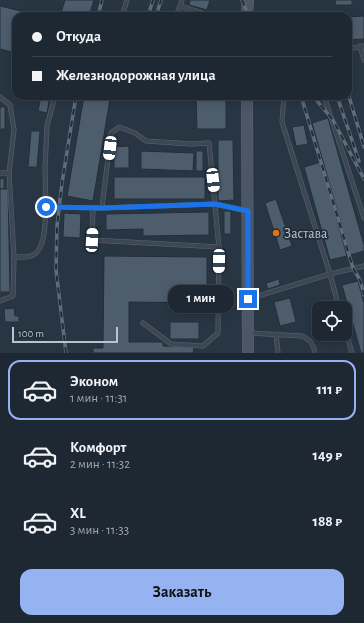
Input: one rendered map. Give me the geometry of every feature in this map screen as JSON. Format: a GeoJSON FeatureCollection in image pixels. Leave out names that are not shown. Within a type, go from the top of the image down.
{"type":"FeatureCollection","features":[{"type":"Feature","properties":{"kind":"street"},"geometry":{"type":"LineString","coordinates":[[247,12],[248,0]]}},
{"type":"Feature","properties":{"kind":"street"},"geometry":{"type":"LineString","coordinates":[[247,100],[248,353]]}},
{"type":"Feature","properties":{"kind":"lane"},"geometry":{"type":"LineString","coordinates":[[123,12],[127,0]]}},
{"type":"Feature","properties":{"kind":"lane"},"geometry":{"type":"LineString","coordinates":[[178,12],[182,0]]}},
{"type":"Feature","properties":{"kind":"lane"},"geometry":{"type":"LineString","coordinates":[[180,6],[199,12]]}},
{"type":"Feature","properties":{"kind":"lane"},"geometry":{"type":"LineString","coordinates":[[352,47],[362,46],[364,60]]}},
{"type":"Feature","properties":{"kind":"lane"},"geometry":{"type":"LineString","coordinates":[[0,97],[10,105],[14,130],[10,173],[14,257],[13,296],[0,301]]}},
{"type":"Feature","properties":{"kind":"lane"},"geometry":{"type":"LineString","coordinates":[[14,257],[32,256],[40,251],[43,241],[46,207],[45,168],[47,126],[54,100]]}},
{"type":"Feature","properties":{"kind":"lane"},"geometry":{"type":"LineString","coordinates":[[284,100],[282,122],[337,301]]}},
{"type":"Feature","properties":{"kind":"lane"},"geometry":{"type":"LineString","coordinates":[[325,100],[364,218]]}},
{"type":"Feature","properties":{"kind":"lane"},"geometry":{"type":"LineString","coordinates":[[102,208],[112,133],[119,127],[135,133],[146,141],[191,144],[209,143],[219,247],[218,333],[202,346],[170,344],[143,323]]}},
{"type":"Feature","properties":{"kind":"lane"},"geometry":{"type":"LineString","coordinates":[[0,173],[10,173]]}},
{"type":"Feature","properties":{"kind":"lane"},"geometry":{"type":"LineString","coordinates":[[46,207],[102,208],[215,204],[248,211]]}},
{"type":"Feature","properties":{"kind":"lane"},"geometry":{"type":"LineString","coordinates":[[93,208],[92,240],[219,247]]}},
{"type":"Feature","properties":{"kind":"lane"},"geometry":{"type":"LineString","coordinates":[[248,299],[330,274],[364,266]]}},
{"type":"Feature","properties":{"kind":"lane"},"geometry":{"type":"LineString","coordinates":[[248,333],[302,336],[313,344],[315,353]]}},
{"type":"Feature","properties":{"kind":"lane"},"geometry":{"type":"LineString","coordinates":[[276,334],[278,353]]}},
{"type":"Feature","properties":{"kind":"lane"},"geometry":{"type":"LineString","coordinates":[[348,341],[352,353]]}},
{"type":"Feature","properties":{"kind":"building"},"geometry":{"type":"Polygon","coordinates":[[[65,0],[94,0],[90,12],[61,12],[65,0]]]}},
{"type":"Feature","properties":{"kind":"building"},"geometry":{"type":"Polygon","coordinates":[[[190,0],[210,0],[207,10],[189,5],[190,0]]]}},
{"type":"Feature","properties":{"kind":"building"},"geometry":{"type":"Polygon","coordinates":[[[336,0],[352,0],[352,5],[335,5],[336,0]]]}},
{"type":"Feature","properties":{"kind":"building"},"geometry":{"type":"Polygon","coordinates":[[[0,6],[25,12],[12,12],[12,52],[0,49],[0,6]]]}},
{"type":"Feature","properties":{"kind":"building"},"geometry":{"type":"Polygon","coordinates":[[[364,16],[364,39],[352,40],[352,17],[364,16]]]}},
{"type":"Feature","properties":{"kind":"building"},"geometry":{"type":"Polygon","coordinates":[[[40,100],[49,100],[47,113],[38,111],[40,100]]]}},
{"type":"Feature","properties":{"kind":"building"},"geometry":{"type":"Polygon","coordinates":[[[83,100],[110,100],[93,201],[67,196],[83,100]]]}},
{"type":"Feature","properties":{"kind":"building"},"geometry":{"type":"Polygon","coordinates":[[[196,100],[226,100],[226,129],[197,129],[196,100]]]}},
{"type":"Feature","properties":{"kind":"building"},"geometry":{"type":"Polygon","coordinates":[[[0,107],[5,107],[5,129],[0,129],[0,107]]]}},
{"type":"Feature","properties":{"kind":"building"},"geometry":{"type":"Polygon","coordinates":[[[328,118],[364,245],[364,251],[350,255],[312,123],[328,118]]]}},
{"type":"Feature","properties":{"kind":"building"},"geometry":{"type":"Polygon","coordinates":[[[304,125],[308,144],[296,146],[292,127],[304,125]]]}},
{"type":"Feature","properties":{"kind":"building"},"geometry":{"type":"Polygon","coordinates":[[[31,131],[40,131],[37,167],[28,167],[31,131]]]}},
{"type":"Feature","properties":{"kind":"building"},"geometry":{"type":"Polygon","coordinates":[[[218,140],[233,140],[234,200],[218,201],[218,140]]]}},
{"type":"Feature","properties":{"kind":"building"},"geometry":{"type":"Polygon","coordinates":[[[129,146],[129,168],[114,168],[114,147],[129,146]]]}},
{"type":"Feature","properties":{"kind":"building"},"geometry":{"type":"Polygon","coordinates":[[[141,151],[194,153],[193,171],[141,169],[141,151]]]}},
{"type":"Feature","properties":{"kind":"building"},"geometry":{"type":"Polygon","coordinates":[[[196,151],[203,151],[203,171],[196,171],[196,151]]]}},
{"type":"Feature","properties":{"kind":"building"},"geometry":{"type":"Polygon","coordinates":[[[321,162],[347,256],[330,260],[304,167],[321,162]]]}},
{"type":"Feature","properties":{"kind":"building"},"geometry":{"type":"Polygon","coordinates":[[[114,177],[205,177],[205,199],[114,199],[114,177]]]}},
{"type":"Feature","properties":{"kind":"building"},"geometry":{"type":"Polygon","coordinates":[[[4,178],[4,189],[0,189],[0,179],[4,178]]]}},
{"type":"Feature","properties":{"kind":"building"},"geometry":{"type":"Polygon","coordinates":[[[0,189],[8,189],[10,292],[0,292],[0,189]]]}},
{"type":"Feature","properties":{"kind":"building"},"geometry":{"type":"Polygon","coordinates":[[[276,199],[292,246],[280,250],[265,203],[276,199]]]}},
{"type":"Feature","properties":{"kind":"building"},"geometry":{"type":"Polygon","coordinates":[[[224,211],[231,211],[231,234],[224,234],[224,211]]]}},
{"type":"Feature","properties":{"kind":"building"},"geometry":{"type":"Polygon","coordinates":[[[209,212],[209,235],[143,236],[143,229],[106,230],[106,214],[209,212]]]}},
{"type":"Feature","properties":{"kind":"building"},"geometry":{"type":"Polygon","coordinates":[[[64,213],[81,214],[80,238],[63,237],[64,213]]]}},
{"type":"Feature","properties":{"kind":"building"},"geometry":{"type":"Polygon","coordinates":[[[104,256],[207,257],[207,303],[129,302],[129,342],[163,342],[163,346],[194,347],[193,353],[93,353],[93,348],[103,348],[104,256]]]}},
{"type":"Feature","properties":{"kind":"building"},"geometry":{"type":"Polygon","coordinates":[[[279,279],[280,285],[268,289],[266,283],[279,279]]]}},
{"type":"Feature","properties":{"kind":"building"},"geometry":{"type":"Polygon","coordinates":[[[358,281],[364,303],[364,353],[361,353],[352,321],[352,301],[346,301],[342,285],[358,281]]]}},
{"type":"Feature","properties":{"kind":"building"},"geometry":{"type":"Polygon","coordinates":[[[290,298],[296,322],[280,326],[274,302],[290,298]]]}},
{"type":"Feature","properties":{"kind":"building"},"geometry":{"type":"Polygon","coordinates":[[[14,308],[15,316],[19,316],[19,322],[5,322],[4,309],[14,308]]]}},
{"type":"Feature","properties":{"kind":"building"},"geometry":{"type":"Polygon","coordinates":[[[170,322],[199,322],[199,339],[170,339],[170,322]]]}},
{"type":"Feature","properties":{"kind":"railway"},"geometry":{"type":"LineString","coordinates":[[99,12],[102,0]]}},
{"type":"Feature","properties":{"kind":"railway"},"geometry":{"type":"LineString","coordinates":[[149,12],[153,0]]}},
{"type":"Feature","properties":{"kind":"railway"},"geometry":{"type":"LineString","coordinates":[[157,12],[161,0]]}},
{"type":"Feature","properties":{"kind":"railway"},"geometry":{"type":"LineString","coordinates":[[242,0],[247,12]]}},
{"type":"Feature","properties":{"kind":"railway"},"geometry":{"type":"LineString","coordinates":[[66,353],[56,270],[57,226],[62,183],[75,100]]}},
{"type":"Feature","properties":{"kind":"railway"},"geometry":{"type":"LineString","coordinates":[[302,100],[353,268],[360,280],[364,295]]}},
{"type":"Feature","properties":{"kind":"railway"},"geometry":{"type":"LineString","coordinates":[[316,100],[333,120],[364,179]]}},
{"type":"Feature","properties":{"kind":"railway"},"geometry":{"type":"LineString","coordinates":[[338,100],[359,161]]}},
{"type":"Feature","properties":{"kind":"railway"},"geometry":{"type":"LineString","coordinates":[[350,100],[364,147]]}},
{"type":"Feature","properties":{"kind":"place","name":"Застава"},"geometry":{"type":"Point","coordinates":[276,233]}},
{"type":"Feature","properties":{"kind":"route"},"geometry":{"type":"LineString","coordinates":[[46,207],[102,208],[215,204],[248,211],[248,299]]}}]}
